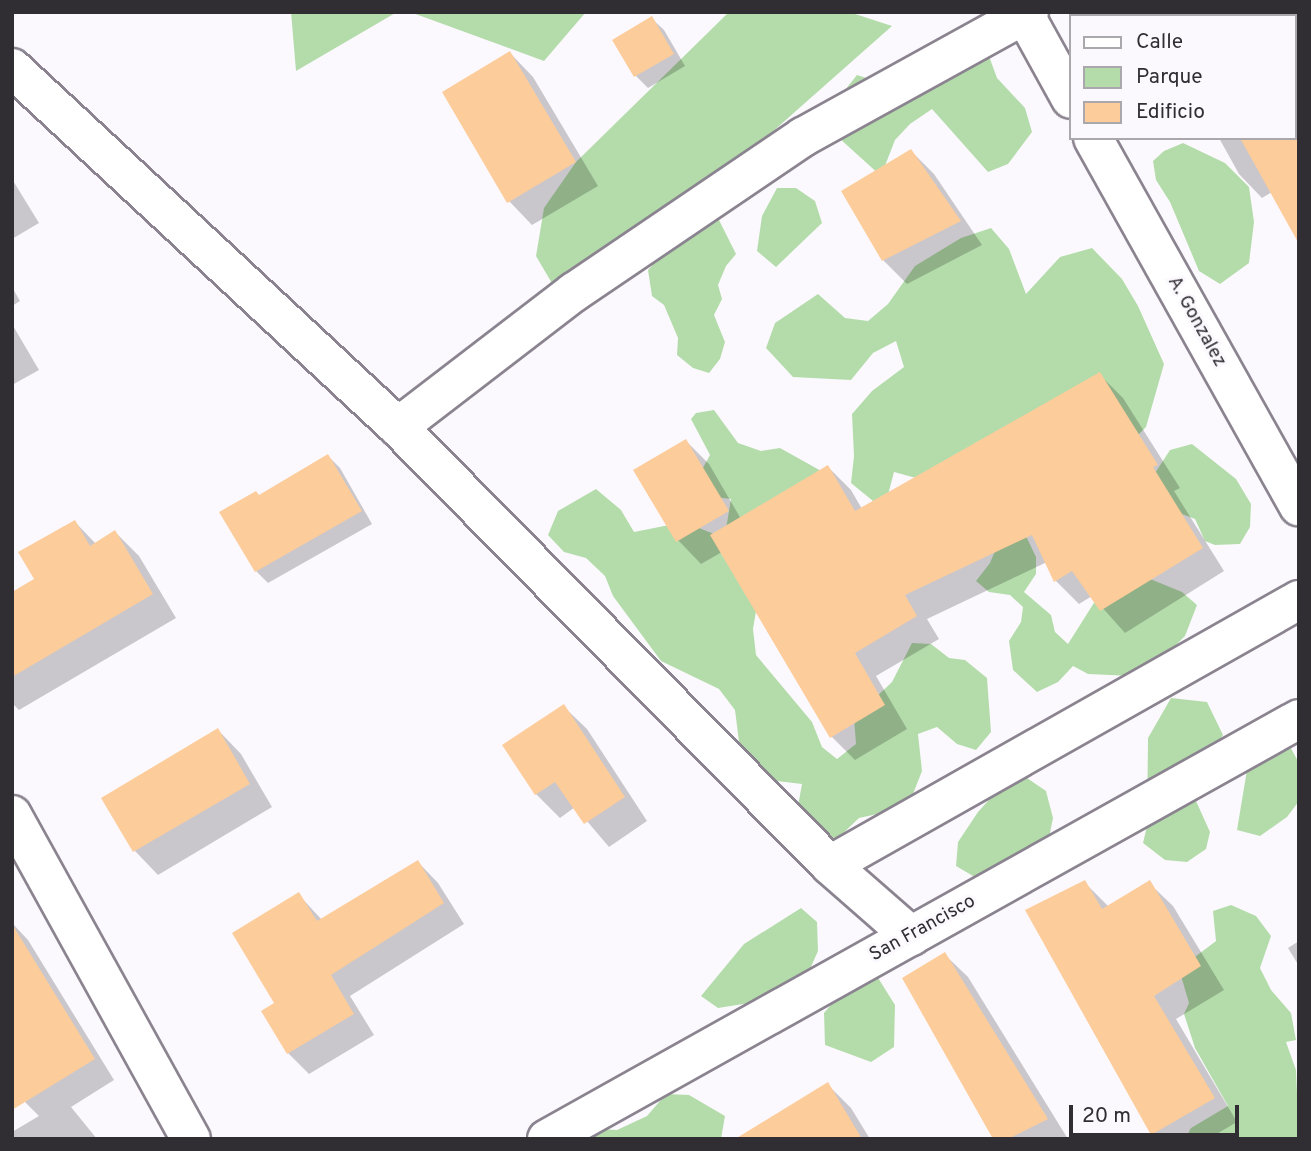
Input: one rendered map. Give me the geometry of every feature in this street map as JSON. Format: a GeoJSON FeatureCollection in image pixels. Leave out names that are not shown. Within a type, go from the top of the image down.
{"type":"FeatureCollection","features":[{"type":"Feature","properties":{"kind":"street"},"geometry":{"type":"LineString","coordinates":[[398,427],[574,292],[803,137],[1025,13],[1070,97]]}},
{"type":"Feature","properties":{"kind":"street"},"geometry":{"type":"LineString","coordinates":[[12,68],[398,427],[830,865],[911,936]]}},
{"type":"Feature","properties":{"kind":"street","name":"A. Gonzalez"},"geometry":{"type":"LineString","coordinates":[[1094,140],[1299,506]]}},
{"type":"Feature","properties":{"kind":"street"},"geometry":{"type":"LineString","coordinates":[[830,865],[1299,600]]}},
{"type":"Feature","properties":{"kind":"street","name":"San Francisco"},"geometry":{"type":"LineString","coordinates":[[547,1139],[1299,719]]}},
{"type":"Feature","properties":{"kind":"street"},"geometry":{"type":"LineString","coordinates":[[12,815],[191,1139]]}},
{"type":"Feature","properties":{"kind":"green space"},"geometry":{"type":"Polygon","coordinates":[[[291,12],[397,12],[296,71],[291,12]]]}},
{"type":"Feature","properties":{"kind":"green space"},"geometry":{"type":"Polygon","coordinates":[[[410,12],[586,12],[544,61],[410,12]]]}},
{"type":"Feature","properties":{"kind":"green space"},"geometry":{"type":"Polygon","coordinates":[[[729,12],[849,12],[892,26],[700,196],[707,196],[736,254],[726,266],[718,285],[722,299],[714,315],[725,342],[720,359],[709,373],[693,368],[677,355],[678,338],[664,305],[652,296],[648,270],[660,257],[560,297],[536,256],[544,208],[576,162],[729,12]]]}},
{"type":"Feature","properties":{"kind":"green space"},"geometry":{"type":"Polygon","coordinates":[[[986,48],[997,78],[1025,108],[1032,132],[1008,164],[988,172],[932,109],[910,124],[895,140],[881,176],[839,138],[845,90],[857,75],[891,86],[986,48]]]}},
{"type":"Feature","properties":{"kind":"green space"},"geometry":{"type":"Polygon","coordinates":[[[1183,143],[1225,163],[1249,187],[1254,222],[1249,263],[1220,284],[1199,271],[1170,202],[1156,180],[1153,161],[1164,151],[1183,143]]]}},
{"type":"Feature","properties":{"kind":"green space"},"geometry":{"type":"Polygon","coordinates":[[[777,188],[796,188],[815,201],[822,223],[776,267],[757,251],[762,216],[777,188]]]}},
{"type":"Feature","properties":{"kind":"green space"},"geometry":{"type":"Polygon","coordinates":[[[991,228],[1009,249],[1026,294],[1060,257],[1092,248],[1122,279],[1138,306],[1164,364],[1146,427],[1123,450],[927,481],[894,472],[884,510],[851,483],[854,456],[852,414],[872,391],[904,367],[896,341],[873,353],[851,380],[793,377],[766,348],[775,323],[818,294],[845,318],[868,321],[888,304],[915,266],[961,238],[991,228]]]}},
{"type":"Feature","properties":{"kind":"green space"},"geometry":{"type":"Polygon","coordinates":[[[714,410],[738,443],[761,451],[780,448],[823,472],[722,556],[738,567],[764,564],[753,629],[756,655],[812,722],[822,747],[837,759],[856,744],[854,718],[892,682],[912,643],[931,644],[949,658],[965,660],[987,678],[991,732],[976,750],[957,744],[937,727],[918,734],[922,771],[913,794],[891,811],[859,818],[837,839],[808,827],[798,806],[802,784],[777,781],[760,775],[739,742],[735,710],[719,689],[661,661],[613,596],[605,576],[586,558],[564,552],[548,535],[558,511],[596,489],[621,510],[634,532],[684,522],[714,534],[726,529],[731,499],[707,496],[699,475],[710,455],[691,419],[696,413],[714,410]]]}},
{"type":"Feature","properties":{"kind":"green space"},"geometry":{"type":"Polygon","coordinates":[[[1192,444],[1236,479],[1251,504],[1250,527],[1240,544],[1215,545],[1205,541],[1195,519],[1169,509],[1148,484],[1170,450],[1192,444]]]}},
{"type":"Feature","properties":{"kind":"green space"},"geometry":{"type":"Polygon","coordinates":[[[1025,534],[1036,557],[1036,574],[1024,592],[1051,615],[1055,632],[1068,644],[1104,587],[1138,574],[1182,592],[1197,605],[1185,636],[1164,657],[1132,676],[1088,674],[1073,666],[1058,682],[1037,692],[1013,670],[1009,641],[1021,622],[1023,607],[1010,595],[989,592],[976,581],[990,563],[999,541],[1025,534]]]}},
{"type":"Feature","properties":{"kind":"green space"},"geometry":{"type":"Polygon","coordinates":[[[1171,698],[1207,702],[1223,735],[1211,755],[1196,801],[1210,832],[1206,849],[1187,862],[1165,860],[1143,843],[1147,826],[1148,738],[1171,698]]]}},
{"type":"Feature","properties":{"kind":"green space"},"geometry":{"type":"Polygon","coordinates":[[[1288,743],[1299,763],[1299,801],[1287,817],[1260,836],[1237,830],[1247,770],[1268,751],[1288,743]]]}},
{"type":"Feature","properties":{"kind":"green space"},"geometry":{"type":"Polygon","coordinates":[[[1024,776],[1046,791],[1053,818],[1049,838],[1007,896],[956,866],[958,842],[978,812],[1006,781],[1024,776]]]}},
{"type":"Feature","properties":{"kind":"green space"},"geometry":{"type":"Polygon","coordinates":[[[1231,905],[1256,916],[1271,936],[1260,968],[1271,990],[1291,1013],[1296,1040],[1286,1042],[1296,1070],[1299,1139],[1185,1139],[1191,1128],[1228,1106],[1195,1048],[1184,1014],[1189,1003],[1179,969],[1216,941],[1213,911],[1231,905]]]}},
{"type":"Feature","properties":{"kind":"green space"},"geometry":{"type":"Polygon","coordinates":[[[801,908],[817,922],[818,951],[806,978],[756,1002],[718,1008],[701,996],[744,944],[801,908]]]}},
{"type":"Feature","properties":{"kind":"green space"},"geometry":{"type":"Polygon","coordinates":[[[875,973],[895,1005],[894,1047],[871,1062],[825,1045],[824,1013],[846,987],[875,973]]]}},
{"type":"Feature","properties":{"kind":"green space"},"geometry":{"type":"Polygon","coordinates":[[[666,1094],[689,1095],[725,1116],[721,1139],[530,1139],[534,1126],[544,1118],[576,1105],[598,1129],[617,1130],[647,1116],[666,1094]]]}},
{"type":"Feature","properties":{"kind":"building"},"geometry":{"type":"Polygon","coordinates":[[[652,16],[674,54],[634,77],[612,40],[652,16]]]}},
{"type":"Feature","properties":{"kind":"building"},"geometry":{"type":"Polygon","coordinates":[[[510,51],[576,162],[507,203],[442,92],[510,51]]]}},
{"type":"Feature","properties":{"kind":"building"},"geometry":{"type":"Polygon","coordinates":[[[1299,138],[1299,244],[1241,140],[1299,138]]]}},
{"type":"Feature","properties":{"kind":"building"},"geometry":{"type":"Polygon","coordinates":[[[911,149],[961,221],[882,261],[841,191],[911,149]]]}},
{"type":"Feature","properties":{"kind":"building"},"geometry":{"type":"Polygon","coordinates":[[[1100,372],[1158,465],[1153,467],[1203,548],[1100,611],[1072,571],[1054,582],[1032,535],[905,595],[917,616],[855,653],[885,705],[830,738],[710,535],[828,465],[855,511],[1100,372]]]}},
{"type":"Feature","properties":{"kind":"building"},"geometry":{"type":"Polygon","coordinates":[[[686,439],[729,511],[676,542],[633,470],[686,439]]]}},
{"type":"Feature","properties":{"kind":"building"},"geometry":{"type":"Polygon","coordinates":[[[328,454],[362,511],[255,572],[219,512],[256,491],[259,495],[328,454]]]}},
{"type":"Feature","properties":{"kind":"building"},"geometry":{"type":"Polygon","coordinates":[[[75,520],[90,546],[115,530],[153,594],[12,677],[12,592],[34,579],[18,552],[75,520]]]}},
{"type":"Feature","properties":{"kind":"building"},"geometry":{"type":"Polygon","coordinates":[[[564,704],[625,797],[584,824],[555,782],[535,795],[502,745],[564,704]]]}},
{"type":"Feature","properties":{"kind":"building"},"geometry":{"type":"Polygon","coordinates":[[[218,728],[250,784],[133,852],[101,798],[218,728]]]}},
{"type":"Feature","properties":{"kind":"building"},"geometry":{"type":"Polygon","coordinates":[[[418,860],[444,903],[331,975],[354,1014],[287,1054],[261,1011],[274,1003],[232,933],[299,892],[317,921],[418,860]]]}},
{"type":"Feature","properties":{"kind":"building"},"geometry":{"type":"Polygon","coordinates":[[[1085,880],[1102,909],[1150,880],[1201,966],[1154,996],[1215,1098],[1151,1135],[1025,910],[1085,880]]]}},
{"type":"Feature","properties":{"kind":"building"},"geometry":{"type":"Polygon","coordinates":[[[12,924],[95,1059],[12,1110],[12,924]]]}},
{"type":"Feature","properties":{"kind":"building"},"geometry":{"type":"Polygon","coordinates":[[[945,952],[1048,1119],[1008,1139],[993,1139],[902,978],[945,952]]]}},
{"type":"Feature","properties":{"kind":"building"},"geometry":{"type":"Polygon","coordinates":[[[828,1082],[862,1139],[735,1139],[828,1082]]]}}]}
